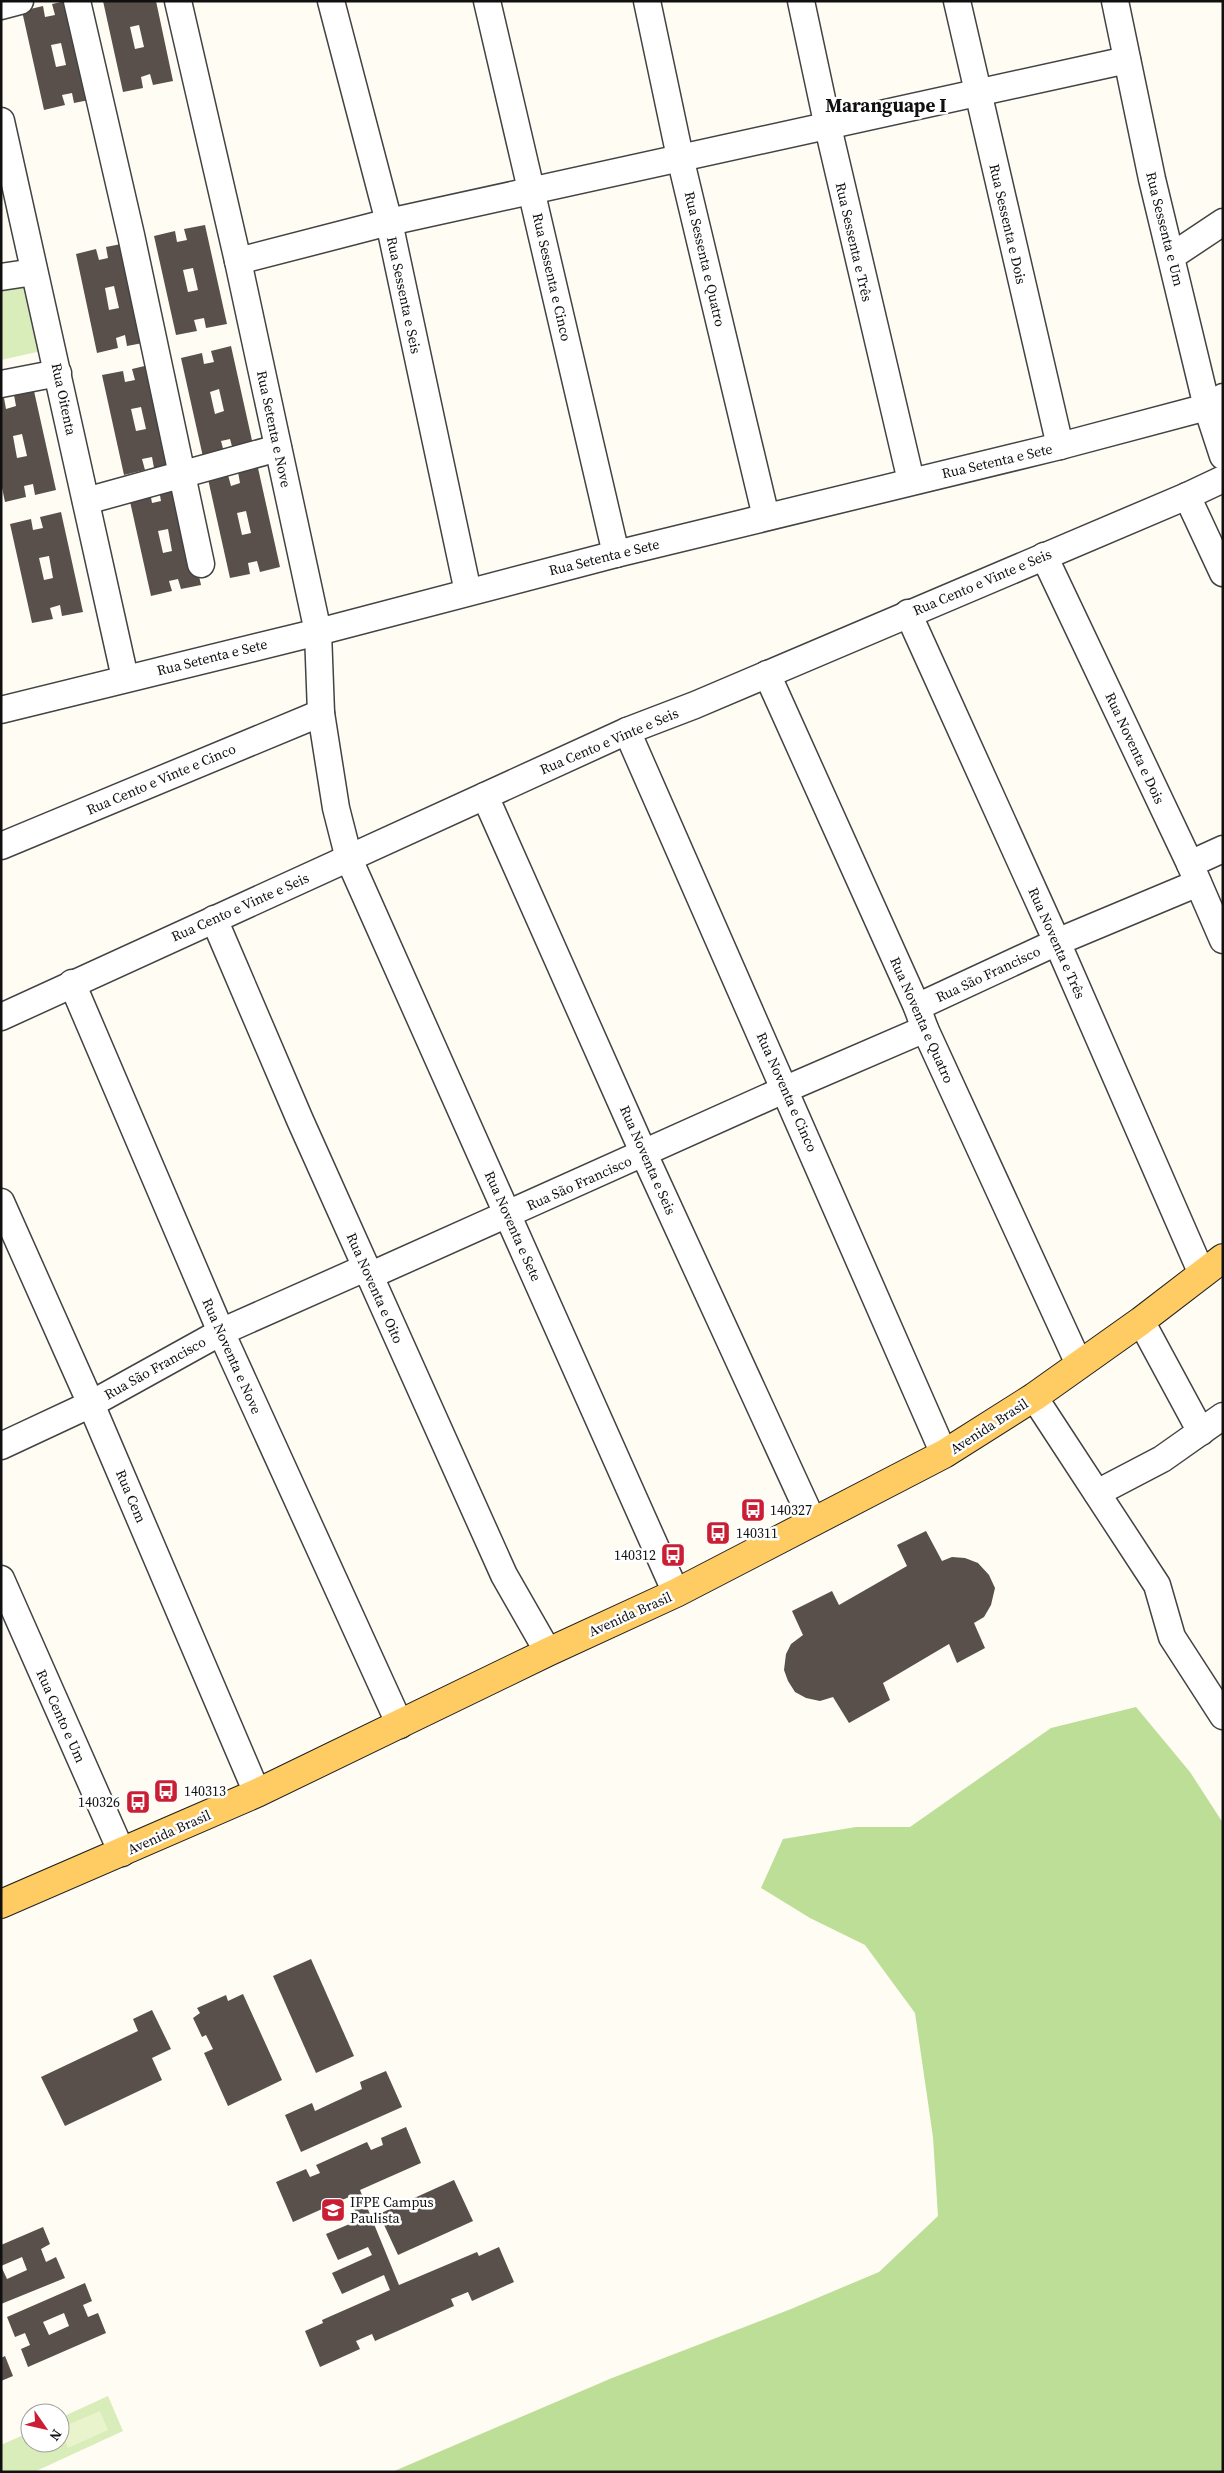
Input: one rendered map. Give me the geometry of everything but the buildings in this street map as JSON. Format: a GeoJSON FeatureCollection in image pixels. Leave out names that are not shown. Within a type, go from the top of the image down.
{"type":"FeatureCollection","features":[{"type":"Feature","properties":{"kind":"main road","name":"Avenida Brasil"},"geometry":{"type":"LineString","coordinates":[[1,1904],[257,1793],[548,1652],[676,1594],[944,1454],[1034,1397],[1141,1321],[1212,1266]]}},
{"type":"Feature","properties":{"kind":"street"},"geometry":{"type":"LineString","coordinates":[[1,6],[20,1]]}},
{"type":"Feature","properties":{"kind":"street"},"geometry":{"type":"LineString","coordinates":[[77,1],[131,235],[181,475],[202,564]]}},
{"type":"Feature","properties":{"kind":"street","name":"Rua Setenta e Nove"},"geometry":{"type":"LineString","coordinates":[[178,1],[238,261],[318,632],[321,713],[336,808],[349,859]]}},
{"type":"Feature","properties":{"kind":"street","name":"Rua Sessenta e Seis"},"geometry":{"type":"LineString","coordinates":[[332,1],[389,222],[468,592]]}},
{"type":"Feature","properties":{"kind":"street","name":"Rua Sessenta e Cinco"},"geometry":{"type":"LineString","coordinates":[[487,1],[616,554]]}},
{"type":"Feature","properties":{"kind":"street","name":"Rua Sessenta e Quatro"},"geometry":{"type":"LineString","coordinates":[[647,1],[680,157],[766,517]]}},
{"type":"Feature","properties":{"kind":"street","name":"Rua Sessenta e Três"},"geometry":{"type":"LineString","coordinates":[[801,1],[828,127],[911,481]]}},
{"type":"Feature","properties":{"kind":"street","name":"Rua Sessenta e Dois"},"geometry":{"type":"LineString","coordinates":[[958,1],[977,93],[1060,446]]}},
{"type":"Feature","properties":{"kind":"street","name":"Rua Sessenta e Um"},"geometry":{"type":"LineString","coordinates":[[1115,1],[1152,179],[1172,256],[1215,402],[1223,456]]}},
{"type":"Feature","properties":{"kind":"street"},"geometry":{"type":"LineString","coordinates":[[238,261],[389,222],[1128,60]]}},
{"type":"Feature","properties":{"kind":"street","name":"Rua Oitenta"},"geometry":{"type":"LineString","coordinates":[[2,124],[125,678]]}},
{"type":"Feature","properties":{"kind":"street"},"geometry":{"type":"LineString","coordinates":[[1172,256],[1223,222]]}},
{"type":"Feature","properties":{"kind":"street"},"geometry":{"type":"LineString","coordinates":[[1,277],[34,272]]}},
{"type":"Feature","properties":{"kind":"street"},"geometry":{"type":"LineString","coordinates":[[1,384],[58,373]]}},
{"type":"Feature","properties":{"kind":"street","name":"Rua Setenta e Sete"},"geometry":{"type":"LineString","coordinates":[[1,710],[318,632],[616,554],[1060,446],[1215,402]]}},
{"type":"Feature","properties":{"kind":"street"},"geometry":{"type":"LineString","coordinates":[[86,501],[278,448]]}},
{"type":"Feature","properties":{"kind":"street","name":"Rua Cento e Vinte e Seis"},"geometry":{"type":"LineString","coordinates":[[1,1017],[627,731],[767,674],[1223,479]]}},
{"type":"Feature","properties":{"kind":"street"},"geometry":{"type":"LineString","coordinates":[[1187,496],[1223,574]]}},
{"type":"Feature","properties":{"kind":"street","name":"Rua Noventa e Dois"},"geometry":{"type":"LineString","coordinates":[[1044,556],[1194,873],[1223,940]]}},
{"type":"Feature","properties":{"kind":"street","name":"Rua Noventa e Três"},"geometry":{"type":"LineString","coordinates":[[908,613],[1057,942],[1212,1266]]}},
{"type":"Feature","properties":{"kind":"street","name":"Rua Noventa e Quatro"},"geometry":{"type":"LineString","coordinates":[[767,674],[1079,1364]]}},
{"type":"Feature","properties":{"kind":"street","name":"Rua Cento e Vinte e Cinco"},"geometry":{"type":"LineString","coordinates":[[1,846],[321,713]]}},
{"type":"Feature","properties":{"kind":"street","name":"Rua Noventa e Cinco"},"geometry":{"type":"LineString","coordinates":[[627,731],[786,1089],[944,1454]]}},
{"type":"Feature","properties":{"kind":"street","name":"Rua Noventa e Seis"},"geometry":{"type":"LineString","coordinates":[[485,796],[644,1154],[813,1522]]}},
{"type":"Feature","properties":{"kind":"street","name":"Rua São Francisco"},"geometry":{"type":"LineString","coordinates":[[1,1446],[91,1404],[221,1332],[508,1215],[786,1089],[921,1018],[1057,942],[1194,873],[1223,849]]}},
{"type":"Feature","properties":{"kind":"street","name":"Rua Noventa e Sete"},"geometry":{"type":"LineString","coordinates":[[349,859],[676,1594]]}},
{"type":"Feature","properties":{"kind":"street","name":"Rua Noventa e Oito"},"geometry":{"type":"LineString","coordinates":[[214,919],[367,1272],[504,1575],[548,1652]]}},
{"type":"Feature","properties":{"kind":"street","name":"Rua Noventa e Nove"},"geometry":{"type":"LineString","coordinates":[[72,983],[221,1332],[400,1725]]}},
{"type":"Feature","properties":{"kind":"street","name":"Rua Cem"},"geometry":{"type":"LineString","coordinates":[[1,1202],[91,1404],[257,1793]]}},
{"type":"Feature","properties":{"kind":"street"},"geometry":{"type":"LineString","coordinates":[[1141,1321],[1201,1432]]}},
{"type":"Feature","properties":{"kind":"street"},"geometry":{"type":"LineString","coordinates":[[1034,1397],[1157,1585],[1172,1638],[1223,1716]]}},
{"type":"Feature","properties":{"kind":"street"},"geometry":{"type":"LineString","coordinates":[[1097,1493],[1162,1459],[1223,1416]]}},
{"type":"Feature","properties":{"kind":"street","name":"Rua Cento e Um"},"geometry":{"type":"LineString","coordinates":[[1,1579],[122,1853]]}},
{"type":"Feature","properties":{"kind":"green space"},"geometry":{"type":"Polygon","coordinates":[[[32,276],[46,350],[1,360],[1,280],[32,276]]]}},
{"type":"Feature","properties":{"kind":"green space"},"geometry":{"type":"Polygon","coordinates":[[[1136,1707],[1190,1772],[1223,1823],[1223,2472],[392,2472],[612,2378],[791,2309],[879,2272],[938,2216],[933,2137],[915,2013],[865,1945],[810,1918],[761,1888],[783,1839],[856,1827],[910,1827],[1051,1728],[1136,1707]]]}},
{"type":"Feature","properties":{"kind":"green space"},"geometry":{"type":"Polygon","coordinates":[[[108,2396],[123,2431],[34,2472],[1,2472],[1,2445],[20,2436],[20,2453],[70,2453],[70,2413],[108,2396]]]}},
{"type":"Feature","properties":{"kind":"green space"},"geometry":{"type":"Polygon","coordinates":[[[100,2411],[108,2430],[70,2447],[70,2424],[100,2411]]]}},
{"type":"Feature","properties":{"kind":"place","name":"140327"},"geometry":{"type":"Point","coordinates":[753,1510]}},
{"type":"Feature","properties":{"kind":"place","name":"140311"},"geometry":{"type":"Point","coordinates":[718,1533]}},
{"type":"Feature","properties":{"kind":"place","name":"140312"},"geometry":{"type":"Point","coordinates":[673,1555]}},
{"type":"Feature","properties":{"kind":"place","name":"140313"},"geometry":{"type":"Point","coordinates":[166,1791]}},
{"type":"Feature","properties":{"kind":"place","name":"140326"},"geometry":{"type":"Point","coordinates":[138,1802]}},
{"type":"Feature","properties":{"kind":"place","name":"IFPE Campus Paulista"},"geometry":{"type":"Point","coordinates":[333,2210]}},
{"type":"Feature","properties":{"kind":"district","name":"Maranguape I"},"geometry":{"type":"Point","coordinates":[886,105]}}]}
